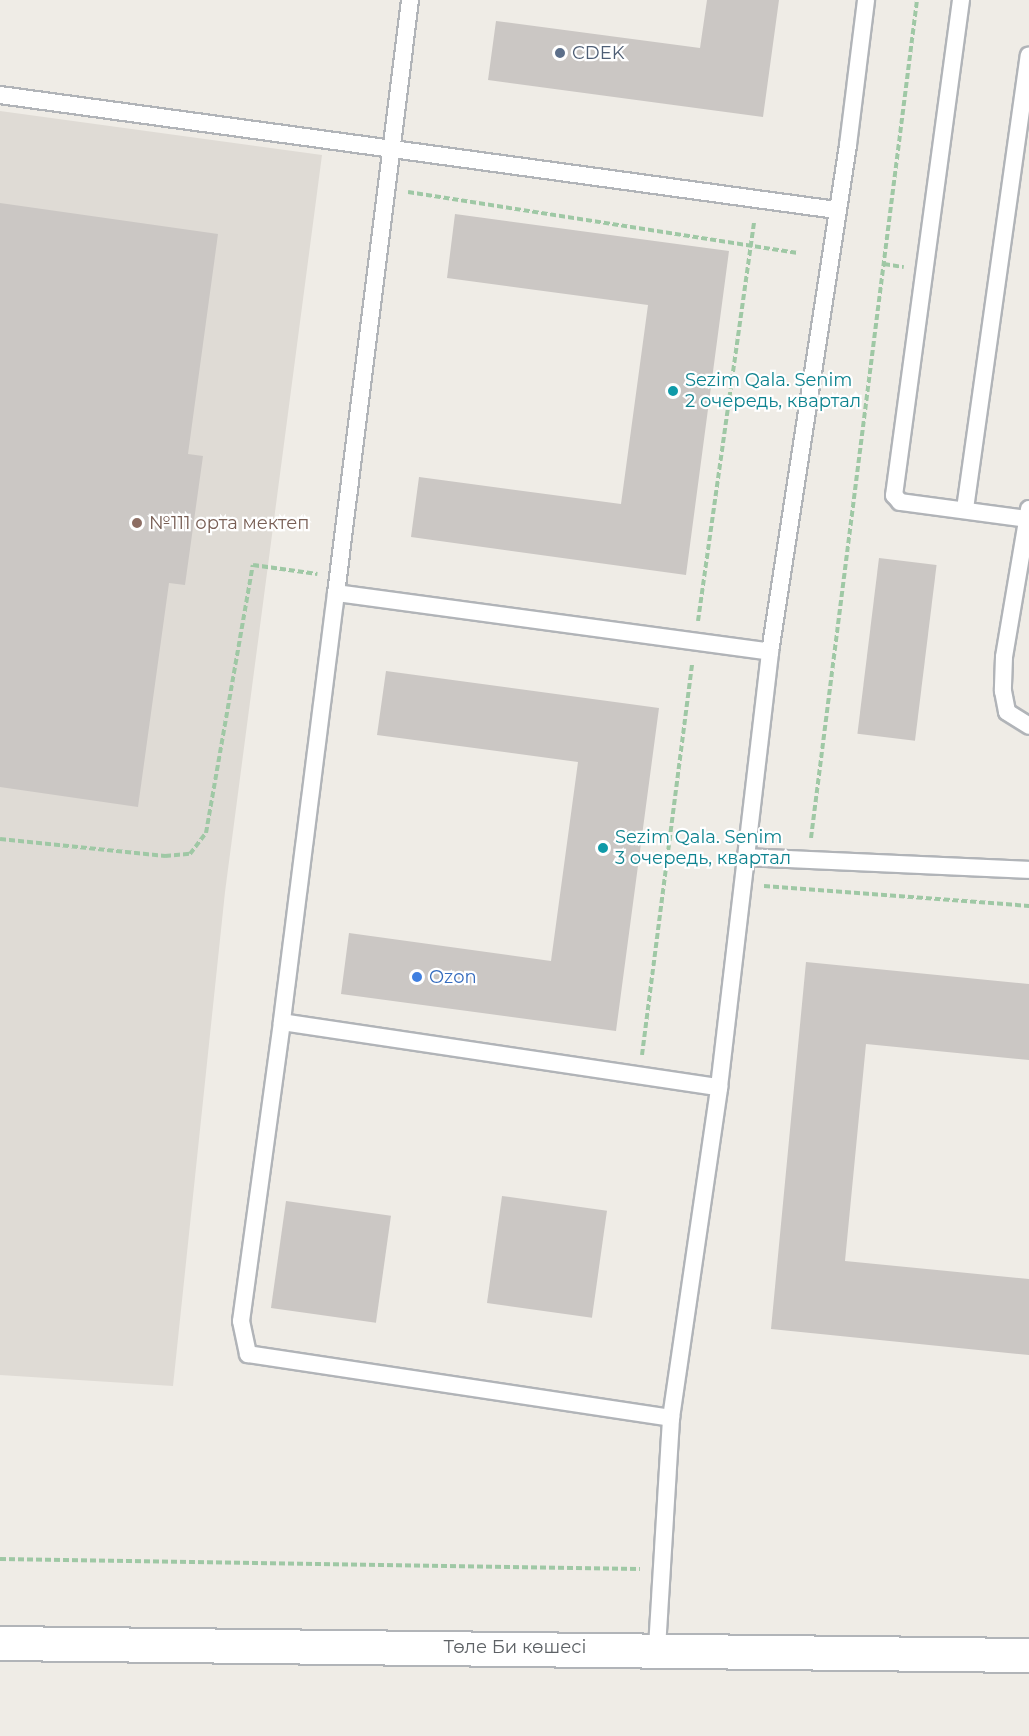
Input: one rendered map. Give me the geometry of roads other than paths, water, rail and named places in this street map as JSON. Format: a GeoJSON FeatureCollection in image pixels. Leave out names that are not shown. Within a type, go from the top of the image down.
{"type":"FeatureCollection","features":[{"type":"Feature","properties":{"kind":"street","name":"Төле Би көшесі"},"geometry":{"type":"LineString","coordinates":[[0,1643],[657,1648],[1029,1654]]}},
{"type":"Feature","properties":{"kind":"lane"},"geometry":{"type":"LineString","coordinates":[[410,0],[388,147],[337,585],[282,1022],[241,1321],[248,1354],[671,1418]]}},
{"type":"Feature","properties":{"kind":"lane"},"geometry":{"type":"LineString","coordinates":[[657,1648],[671,1418],[718,1087],[770,652],[866,0]]}},
{"type":"Feature","properties":{"kind":"lane"},"geometry":{"type":"LineString","coordinates":[[961,0],[894,489],[900,502],[1028,514],[1004,657],[1003,691],[1007,712],[1029,726]]}},
{"type":"Feature","properties":{"kind":"lane"},"geometry":{"type":"LineString","coordinates":[[965,509],[1029,55]]}},
{"type":"Feature","properties":{"kind":"lane"},"geometry":{"type":"LineString","coordinates":[[0,95],[836,210]]}},
{"type":"Feature","properties":{"kind":"lane"},"geometry":{"type":"LineString","coordinates":[[337,585],[770,652]]}},
{"type":"Feature","properties":{"kind":"lane"},"geometry":{"type":"LineString","coordinates":[[746,857],[809,858],[1029,870]]}},
{"type":"Feature","properties":{"kind":"lane"},"geometry":{"type":"LineString","coordinates":[[282,1022],[718,1087]]}},
{"type":"Feature","properties":{"kind":"place","name":"CDEK"},"geometry":{"type":"Point","coordinates":[560,53]}},
{"type":"Feature","properties":{"kind":"place","name":"Sezim Qala. Senim 2 очередь, квартал"},"geometry":{"type":"Point","coordinates":[673,391]}},
{"type":"Feature","properties":{"kind":"place","name":"№111 орта мектеп"},"geometry":{"type":"Point","coordinates":[137,523]}},
{"type":"Feature","properties":{"kind":"place","name":"Sezim Qala. Senim 3 очередь, квартал"},"geometry":{"type":"Point","coordinates":[603,848]}},
{"type":"Feature","properties":{"kind":"place","name":"Ozon"},"geometry":{"type":"Point","coordinates":[417,977]}}]}
